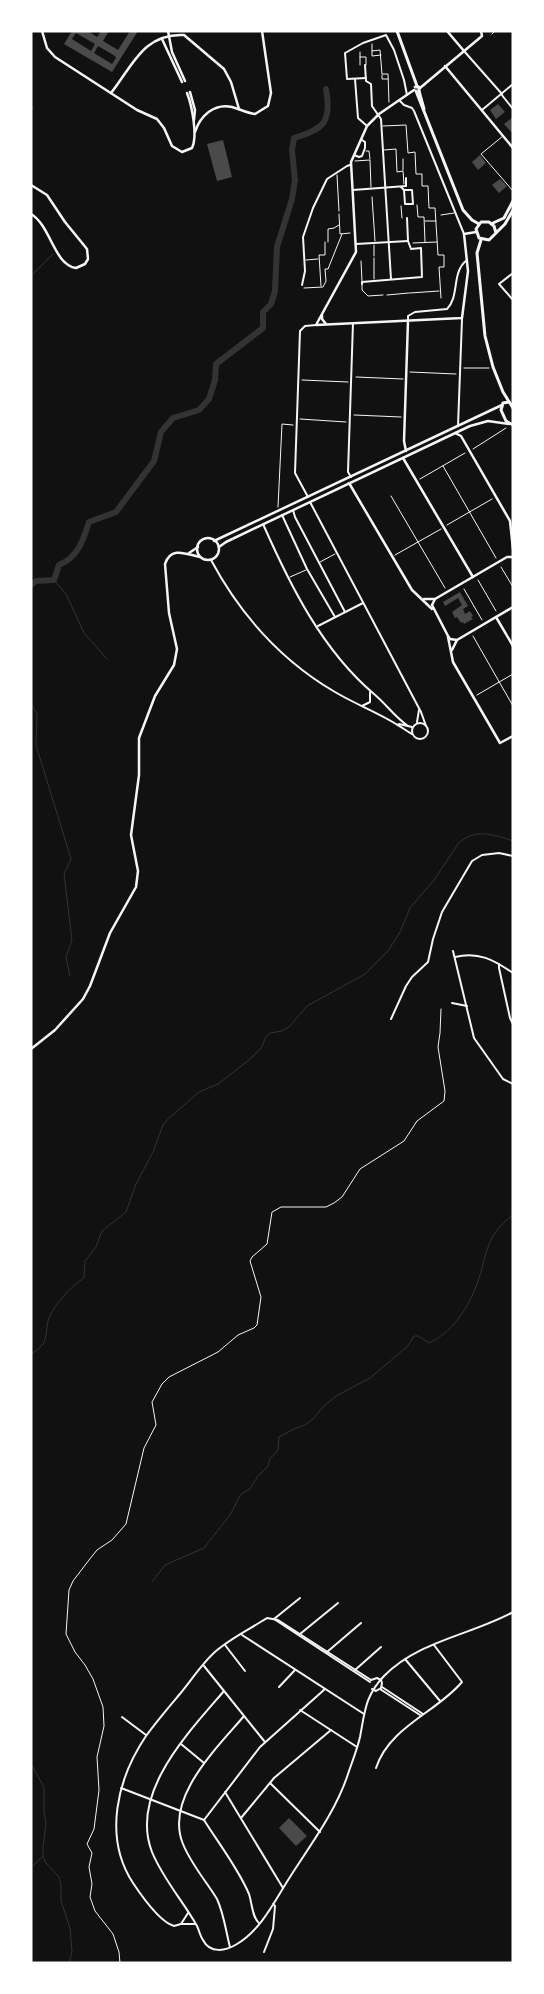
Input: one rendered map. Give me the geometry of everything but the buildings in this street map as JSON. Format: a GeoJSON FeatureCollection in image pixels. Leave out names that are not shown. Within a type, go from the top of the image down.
{"type":"FeatureCollection","features":[{"type":"Feature","properties":{"kind":"main road"},"geometry":{"type":"LineString","coordinates":[[397,31],[424,110],[463,210],[472,220],[479,224]]}},
{"type":"Feature","properties":{"kind":"main road"},"geometry":{"type":"LineString","coordinates":[[481,240],[476,232],[479,224],[486,221],[492,223],[504,218],[513,201]]}},
{"type":"Feature","properties":{"kind":"main road"},"geometry":{"type":"LineString","coordinates":[[481,240],[489,240],[505,224],[513,210]]}},
{"type":"Feature","properties":{"kind":"main road"},"geometry":{"type":"LineString","coordinates":[[492,223],[496,233]]}},
{"type":"Feature","properties":{"kind":"main road"},"geometry":{"type":"LineString","coordinates":[[481,240],[477,255],[483,324],[488,351],[503,393],[513,408]]}},
{"type":"Feature","properties":{"kind":"main road"},"geometry":{"type":"LineString","coordinates":[[503,393],[501,410],[511,425]]}},
{"type":"Feature","properties":{"kind":"main road"},"geometry":{"type":"LineString","coordinates":[[502,404],[509,403]]}},
{"type":"Feature","properties":{"kind":"street"},"geometry":{"type":"LineString","coordinates":[[42,31],[47,48],[55,56],[137,110],[157,119],[164,128],[172,146],[178,151],[185,152],[192,148],[195,133],[202,118],[208,112],[223,106],[255,114],[264,110],[270,100],[262,31]]}},
{"type":"Feature","properties":{"kind":"street"},"geometry":{"type":"LineString","coordinates":[[162,39],[183,81],[172,52],[168,31]]}},
{"type":"Feature","properties":{"kind":"street"},"geometry":{"type":"LineString","coordinates":[[181,31],[224,70],[231,82],[239,109]]}},
{"type":"Feature","properties":{"kind":"street"},"geometry":{"type":"LineString","coordinates":[[447,31],[513,109]]}},
{"type":"Feature","properties":{"kind":"street"},"geometry":{"type":"LineString","coordinates":[[316,325],[354,257],[356,244],[350,165],[367,126],[379,114],[417,89],[482,36],[481,31]]}},
{"type":"Feature","properties":{"kind":"street"},"geometry":{"type":"LineString","coordinates":[[492,34],[495,31]]}},
{"type":"Feature","properties":{"kind":"street"},"geometry":{"type":"LineString","coordinates":[[111,93],[136,57],[148,46],[168,36],[184,35]]}},
{"type":"Feature","properties":{"kind":"street"},"geometry":{"type":"LineString","coordinates":[[366,78],[347,79],[346,53],[363,43],[386,35],[394,50],[409,94]]}},
{"type":"Feature","properties":{"kind":"street"},"geometry":{"type":"LineString","coordinates":[[372,44],[372,56],[381,55]]}},
{"type":"Feature","properties":{"kind":"street"},"geometry":{"type":"LineString","coordinates":[[372,51],[380,50],[382,80],[388,79]]}},
{"type":"Feature","properties":{"kind":"street"},"geometry":{"type":"LineString","coordinates":[[360,52],[360,65]]}},
{"type":"Feature","properties":{"kind":"street"},"geometry":{"type":"LineString","coordinates":[[360,57],[366,57],[366,78],[371,84],[372,106],[379,114],[391,279]]}},
{"type":"Feature","properties":{"kind":"street"},"geometry":{"type":"LineString","coordinates":[[445,66],[513,148]]}},
{"type":"Feature","properties":{"kind":"street"},"geometry":{"type":"LineString","coordinates":[[382,74],[388,74],[389,102]]}},
{"type":"Feature","properties":{"kind":"street"},"geometry":{"type":"LineString","coordinates":[[355,79],[358,118],[367,126]]}},
{"type":"Feature","properties":{"kind":"street"},"geometry":{"type":"LineString","coordinates":[[482,110],[513,84]]}},
{"type":"Feature","properties":{"kind":"street"},"geometry":{"type":"LineString","coordinates":[[189,93],[195,133]]}},
{"type":"Feature","properties":{"kind":"street"},"geometry":{"type":"LineString","coordinates":[[400,100],[404,105],[412,108],[414,112],[464,234],[467,280],[462,318],[458,426]]}},
{"type":"Feature","properties":{"kind":"street"},"geometry":{"type":"LineString","coordinates":[[383,126],[406,124],[408,153],[415,152],[416,174],[422,174],[422,186],[428,186],[429,208],[435,208],[438,255],[444,255],[444,267],[439,267],[441,298]]}},
{"type":"Feature","properties":{"kind":"street"},"geometry":{"type":"LineString","coordinates":[[503,136],[481,154],[513,191]]}},
{"type":"Feature","properties":{"kind":"street"},"geometry":{"type":"LineString","coordinates":[[354,155],[361,157],[365,151],[365,142],[361,140]]}},
{"type":"Feature","properties":{"kind":"street"},"geometry":{"type":"LineString","coordinates":[[384,150],[396,149],[397,172],[403,171]]}},
{"type":"Feature","properties":{"kind":"street"},"geometry":{"type":"LineString","coordinates":[[366,151],[369,151],[371,186]]}},
{"type":"Feature","properties":{"kind":"street"},"geometry":{"type":"LineString","coordinates":[[403,159],[404,184]]}},
{"type":"Feature","properties":{"kind":"street"},"geometry":{"type":"LineString","coordinates":[[355,161],[370,160]]}},
{"type":"Feature","properties":{"kind":"street"},"geometry":{"type":"LineString","coordinates":[[302,285],[305,272],[303,237],[315,202],[327,179],[350,165]]}},
{"type":"Feature","properties":{"kind":"street"},"geometry":{"type":"LineString","coordinates":[[337,175],[339,211]]}},
{"type":"Feature","properties":{"kind":"street"},"geometry":{"type":"LineString","coordinates":[[353,190],[406,186],[406,178]]}},
{"type":"Feature","properties":{"kind":"street"},"geometry":{"type":"LineString","coordinates":[[31,185],[47,195],[65,222],[87,249],[88,258],[85,264],[76,268],[66,265],[58,254],[41,221],[31,214]]}},
{"type":"Feature","properties":{"kind":"street"},"geometry":{"type":"LineString","coordinates":[[401,187],[404,190],[405,204],[413,204],[412,190],[404,190]]}},
{"type":"Feature","properties":{"kind":"street"},"geometry":{"type":"LineString","coordinates":[[372,197],[374,241]]}},
{"type":"Feature","properties":{"kind":"street"},"geometry":{"type":"LineString","coordinates":[[418,205],[418,217],[424,217],[425,242]]}},
{"type":"Feature","properties":{"kind":"street"},"geometry":{"type":"LineString","coordinates":[[401,206],[402,218]]}},
{"type":"Feature","properties":{"kind":"street"},"geometry":{"type":"LineString","coordinates":[[441,215],[455,213]]}},
{"type":"Feature","properties":{"kind":"street"},"geometry":{"type":"LineString","coordinates":[[339,214],[340,234],[342,234]]}},
{"type":"Feature","properties":{"kind":"street"},"geometry":{"type":"LineString","coordinates":[[362,283],[422,277],[421,248],[411,249],[408,241],[407,218]]}},
{"type":"Feature","properties":{"kind":"street"},"geometry":{"type":"LineString","coordinates":[[424,222],[436,221]]}},
{"type":"Feature","properties":{"kind":"street"},"geometry":{"type":"LineString","coordinates":[[328,242],[328,229],[334,228],[339,224]]}},
{"type":"Feature","properties":{"kind":"street"},"geometry":{"type":"LineString","coordinates":[[464,234],[476,232]]}},
{"type":"Feature","properties":{"kind":"street"},"geometry":{"type":"LineString","coordinates":[[342,234],[350,233]]}},
{"type":"Feature","properties":{"kind":"street"},"geometry":{"type":"LineString","coordinates":[[304,288],[321,287],[326,281],[325,269],[328,269],[342,234]]}},
{"type":"Feature","properties":{"kind":"street"},"geometry":{"type":"LineString","coordinates":[[356,244],[408,241]]}},
{"type":"Feature","properties":{"kind":"street"},"geometry":{"type":"LineString","coordinates":[[321,287],[319,255],[325,254],[325,242]]}},
{"type":"Feature","properties":{"kind":"street"},"geometry":{"type":"LineString","coordinates":[[413,243],[438,242]]}},
{"type":"Feature","properties":{"kind":"street"},"geometry":{"type":"LineString","coordinates":[[374,245],[374,279]]}},
{"type":"Feature","properties":{"kind":"street"},"geometry":{"type":"LineString","coordinates":[[306,260],[319,259]]}},
{"type":"Feature","properties":{"kind":"street"},"geometry":{"type":"LineString","coordinates":[[406,451],[404,441],[408,316],[415,312],[447,310],[454,298],[455,284],[462,264],[467,260]]}},
{"type":"Feature","properties":{"kind":"street"},"geometry":{"type":"LineString","coordinates":[[361,261],[362,290],[368,296],[383,295]]}},
{"type":"Feature","properties":{"kind":"street"},"geometry":{"type":"LineString","coordinates":[[513,273],[499,284],[513,300]]}},
{"type":"Feature","properties":{"kind":"street"},"geometry":{"type":"LineString","coordinates":[[387,294],[440,291]]}},
{"type":"Feature","properties":{"kind":"street"},"geometry":{"type":"LineString","coordinates":[[322,313],[322,319],[326,324]]}},
{"type":"Feature","properties":{"kind":"street"},"geometry":{"type":"LineString","coordinates":[[308,498],[295,473],[302,328],[326,324],[462,318]]}},
{"type":"Feature","properties":{"kind":"street"},"geometry":{"type":"LineString","coordinates":[[351,477],[348,472],[353,323]]}},
{"type":"Feature","properties":{"kind":"street"},"geometry":{"type":"LineString","coordinates":[[464,368],[489,368]]}},
{"type":"Feature","properties":{"kind":"street"},"geometry":{"type":"LineString","coordinates":[[410,372],[456,374]]}},
{"type":"Feature","properties":{"kind":"street"},"geometry":{"type":"LineString","coordinates":[[356,377],[402,379]]}},
{"type":"Feature","properties":{"kind":"street"},"geometry":{"type":"LineString","coordinates":[[302,380],[348,382]]}},
{"type":"Feature","properties":{"kind":"street"},"geometry":{"type":"LineString","coordinates":[[188,553],[198,547],[205,539],[214,540],[308,498],[502,404]]}},
{"type":"Feature","properties":{"kind":"street"},"geometry":{"type":"LineString","coordinates":[[354,415],[401,417]]}},
{"type":"Feature","properties":{"kind":"street"},"geometry":{"type":"LineString","coordinates":[[300,419],[346,422]]}},
{"type":"Feature","properties":{"kind":"street"},"geometry":{"type":"LineString","coordinates":[[218,547],[455,432],[484,422],[511,425]]}},
{"type":"Feature","properties":{"kind":"street"},"geometry":{"type":"LineString","coordinates":[[278,507],[282,424],[293,425]]}},
{"type":"Feature","properties":{"kind":"street"},"geometry":{"type":"LineString","coordinates":[[473,448],[506,428]]}},
{"type":"Feature","properties":{"kind":"street"},"geometry":{"type":"LineString","coordinates":[[461,436],[462,430]]}},
{"type":"Feature","properties":{"kind":"street"},"geometry":{"type":"LineString","coordinates":[[455,432],[461,436],[510,521],[512,548],[507,557]]}},
{"type":"Feature","properties":{"kind":"street"},"geometry":{"type":"LineString","coordinates":[[420,479],[465,453]]}},
{"type":"Feature","properties":{"kind":"street"},"geometry":{"type":"LineString","coordinates":[[403,457],[473,577]]}},
{"type":"Feature","properties":{"kind":"street"},"geometry":{"type":"LineString","coordinates":[[443,466],[496,558]]}},
{"type":"Feature","properties":{"kind":"street"},"geometry":{"type":"LineString","coordinates":[[349,483],[412,590],[432,609],[448,636],[453,662],[500,743],[513,736]]}},
{"type":"Feature","properties":{"kind":"street"},"geometry":{"type":"LineString","coordinates":[[392,496],[445,588]]}},
{"type":"Feature","properties":{"kind":"street"},"geometry":{"type":"LineString","coordinates":[[447,525],[492,499]]}},
{"type":"Feature","properties":{"kind":"street"},"geometry":{"type":"LineString","coordinates":[[211,560],[241,606],[273,644],[318,681],[396,724],[416,738],[424,738],[428,732],[426,721],[310,502]]}},
{"type":"Feature","properties":{"kind":"street"},"geometry":{"type":"LineString","coordinates":[[293,510],[345,612]]}},
{"type":"Feature","properties":{"kind":"street"},"geometry":{"type":"LineString","coordinates":[[282,515],[307,569],[335,617]]}},
{"type":"Feature","properties":{"kind":"street"},"geometry":{"type":"LineString","coordinates":[[263,524],[288,579],[317,627],[344,663],[370,692],[408,726]]}},
{"type":"Feature","properties":{"kind":"street"},"geometry":{"type":"LineString","coordinates":[[396,555],[441,529]]}},
{"type":"Feature","properties":{"kind":"street"},"geometry":{"type":"LineString","coordinates":[[31,1049],[55,1030],[83,999],[90,986],[110,933],[136,887],[137,864],[131,835],[139,775],[139,738],[155,696],[174,665],[177,649],[169,613],[165,564],[167,558],[172,553],[181,552],[211,560],[217,555],[218,547],[214,540]]}},
{"type":"Feature","properties":{"kind":"street"},"geometry":{"type":"LineString","coordinates":[[198,547],[200,557]]}},
{"type":"Feature","properties":{"kind":"street"},"geometry":{"type":"LineString","coordinates":[[320,562],[335,554]]}},
{"type":"Feature","properties":{"kind":"street"},"geometry":{"type":"LineString","coordinates":[[422,599],[435,600],[507,557],[513,557]]}},
{"type":"Feature","properties":{"kind":"street"},"geometry":{"type":"LineString","coordinates":[[290,577],[306,570]]}},
{"type":"Feature","properties":{"kind":"street"},"geometry":{"type":"LineString","coordinates":[[464,589],[482,620]]}},
{"type":"Feature","properties":{"kind":"street"},"geometry":{"type":"LineString","coordinates":[[432,609],[435,600]]}},
{"type":"Feature","properties":{"kind":"street"},"geometry":{"type":"LineString","coordinates":[[317,627],[363,603]]}},
{"type":"Feature","properties":{"kind":"street"},"geometry":{"type":"LineString","coordinates":[[452,651],[457,640],[513,608]]}},
{"type":"Feature","properties":{"kind":"street"},"geometry":{"type":"LineString","coordinates":[[496,617],[513,646]]}},
{"type":"Feature","properties":{"kind":"street"},"geometry":{"type":"LineString","coordinates":[[448,636],[450,639],[457,640]]}},
{"type":"Feature","properties":{"kind":"street"},"geometry":{"type":"LineString","coordinates":[[473,636],[513,706]]}},
{"type":"Feature","properties":{"kind":"street"},"geometry":{"type":"LineString","coordinates":[[477,695],[513,674]]}},
{"type":"Feature","properties":{"kind":"street"},"geometry":{"type":"LineString","coordinates":[[361,706],[370,702],[370,692]]}},
{"type":"Feature","properties":{"kind":"street"},"geometry":{"type":"LineString","coordinates":[[412,734],[412,727],[416,723],[419,710]]}},
{"type":"Feature","properties":{"kind":"street"},"geometry":{"type":"LineString","coordinates":[[416,723],[426,726]]}},
{"type":"Feature","properties":{"kind":"street"},"geometry":{"type":"LineString","coordinates":[[396,724],[412,727]]}},
{"type":"Feature","properties":{"kind":"street"},"geometry":{"type":"LineString","coordinates":[[390,1019],[406,986],[428,962],[442,912],[472,861],[482,854],[499,852],[513,856]]}},
{"type":"Feature","properties":{"kind":"street"},"geometry":{"type":"LineString","coordinates":[[453,951],[474,1038],[502,1079],[513,1084]]}},
{"type":"Feature","properties":{"kind":"street"},"geometry":{"type":"LineString","coordinates":[[454,958],[480,956],[499,964],[513,973]]}},
{"type":"Feature","properties":{"kind":"street"},"geometry":{"type":"LineString","coordinates":[[499,964],[498,968],[513,1024]]}},
{"type":"Feature","properties":{"kind":"street"},"geometry":{"type":"LineString","coordinates":[[452,1003],[467,1006]]}},
{"type":"Feature","properties":{"kind":"street"},"geometry":{"type":"LineString","coordinates":[[274,1619],[300,1598]]}},
{"type":"Feature","properties":{"kind":"street"},"geometry":{"type":"LineString","coordinates":[[299,1635],[338,1603]]}},
{"type":"Feature","properties":{"kind":"street"},"geometry":{"type":"LineString","coordinates":[[224,1691],[180,1743],[161,1775],[150,1799],[148,1818],[149,1844],[158,1865],[196,1924],[208,1948],[216,1950],[230,1947],[242,1940],[260,1924],[320,1832],[344,1787],[357,1747],[366,1704],[372,1689],[405,1659],[513,1612]]}},
{"type":"Feature","properties":{"kind":"street"},"geometry":{"type":"LineString","coordinates":[[196,1924],[174,1926],[166,1922],[148,1903],[127,1873],[118,1846],[116,1824],[121,1788],[146,1735],[214,1653],[267,1618],[274,1619],[371,1681],[372,1689]]}},
{"type":"Feature","properties":{"kind":"street"},"geometry":{"type":"LineString","coordinates":[[326,1652],[361,1623]]}},
{"type":"Feature","properties":{"kind":"street"},"geometry":{"type":"LineString","coordinates":[[241,1635],[364,1714]]}},
{"type":"Feature","properties":{"kind":"street"},"geometry":{"type":"LineString","coordinates":[[225,1645],[245,1671]]}},
{"type":"Feature","properties":{"kind":"street"},"geometry":{"type":"LineString","coordinates":[[376,1768],[378,1761],[392,1741],[462,1682],[434,1645]]}},
{"type":"Feature","properties":{"kind":"street"},"geometry":{"type":"LineString","coordinates":[[354,1670],[381,1647]]}},
{"type":"Feature","properties":{"kind":"street"},"geometry":{"type":"LineString","coordinates":[[405,1659],[440,1701]]}},
{"type":"Feature","properties":{"kind":"street"},"geometry":{"type":"LineString","coordinates":[[203,1666],[265,1742]]}},
{"type":"Feature","properties":{"kind":"street"},"geometry":{"type":"LineString","coordinates":[[279,1688],[295,1670]]}},
{"type":"Feature","properties":{"kind":"street"},"geometry":{"type":"LineString","coordinates":[[371,1681],[377,1678],[380,1680]]}},
{"type":"Feature","properties":{"kind":"street"},"geometry":{"type":"LineString","coordinates":[[380,1680],[381,1688]]}},
{"type":"Feature","properties":{"kind":"street"},"geometry":{"type":"LineString","coordinates":[[381,1688],[422,1714]]}},
{"type":"Feature","properties":{"kind":"street"},"geometry":{"type":"LineString","coordinates":[[372,1689],[376,1691],[381,1688]]}},
{"type":"Feature","properties":{"kind":"street"},"geometry":{"type":"LineString","coordinates":[[204,1820],[265,1742],[325,1689]]}},
{"type":"Feature","properties":{"kind":"street"},"geometry":{"type":"LineString","coordinates":[[300,1710],[357,1747]]}},
{"type":"Feature","properties":{"kind":"street"},"geometry":{"type":"LineString","coordinates":[[230,1947],[220,1906],[183,1845],[179,1827],[180,1811],[191,1784],[204,1763],[244,1716]]}},
{"type":"Feature","properties":{"kind":"street"},"geometry":{"type":"LineString","coordinates":[[122,1718],[146,1735]]}},
{"type":"Feature","properties":{"kind":"street"},"geometry":{"type":"LineString","coordinates":[[241,1818],[270,1783],[331,1730]]}},
{"type":"Feature","properties":{"kind":"street"},"geometry":{"type":"LineString","coordinates":[[180,1743],[204,1763]]}},
{"type":"Feature","properties":{"kind":"street"},"geometry":{"type":"LineString","coordinates":[[270,1783],[320,1832]]}},
{"type":"Feature","properties":{"kind":"street"},"geometry":{"type":"LineString","coordinates":[[121,1788],[204,1820],[243,1882],[252,1902],[256,1920],[260,1924]]}},
{"type":"Feature","properties":{"kind":"street"},"geometry":{"type":"LineString","coordinates":[[225,1792],[283,1888]]}},
{"type":"Feature","properties":{"kind":"street"},"geometry":{"type":"LineString","coordinates":[[264,1952],[274,1922],[275,1906],[273,1904]]}},
{"type":"Feature","properties":{"kind":"street"},"geometry":{"type":"LineString","coordinates":[[182,1924],[188,1913]]}},
{"type":"Feature","properties":{"kind":"path"},"geometry":{"type":"LineString","coordinates":[[501,567],[513,587]]}},
{"type":"Feature","properties":{"kind":"path"},"geometry":{"type":"LineString","coordinates":[[478,580],[496,611]]}},
{"type":"Feature","properties":{"kind":"path"},"geometry":{"type":"LineString","coordinates":[[120,1963],[119,1952],[113,1934],[95,1911],[90,1896],[92,1884],[89,1866],[92,1853],[87,1844],[94,1829],[99,1790],[97,1757],[104,1726],[102,1700],[85,1665],[74,1652],[66,1634],[70,1586],[94,1554],[112,1540],[126,1524],[144,1448],[156,1425],[152,1402],[162,1384],[170,1377],[224,1347],[238,1335],[257,1325],[261,1297],[250,1261],[267,1244],[272,1212],[281,1207],[326,1207],[334,1204],[345,1193],[360,1169],[404,1141],[418,1120],[444,1102],[446,1091],[438,1047],[441,1009]]}},
{"type":"Feature","properties":{"kind":"waterway"},"geometry":{"type":"LineString","coordinates":[[31,585],[36,581],[54,580],[59,565],[71,558],[79,548],[89,522],[116,512],[154,461],[161,432],[173,418],[199,410],[209,399],[215,380],[216,364],[263,328],[263,312],[271,304],[275,291],[277,247],[292,199],[295,180],[292,150],[294,138],[312,131],[324,122],[328,109],[326,89]]}},
{"type":"Feature","properties":{"kind":"waterway"},"geometry":{"type":"LineString","coordinates":[[31,111],[34,107]]}},
{"type":"Feature","properties":{"kind":"waterway"},"geometry":{"type":"LineString","coordinates":[[31,276],[53,254]]}},
{"type":"Feature","properties":{"kind":"waterway"},"geometry":{"type":"LineString","coordinates":[[54,580],[66,594],[84,633],[107,659]]}},
{"type":"Feature","properties":{"kind":"waterway"},"geometry":{"type":"LineString","coordinates":[[31,703],[37,714],[36,745],[71,859],[64,874],[72,940],[66,957],[70,976]]}},
{"type":"Feature","properties":{"kind":"waterway"},"geometry":{"type":"LineString","coordinates":[[31,1355],[43,1344],[48,1321],[53,1310],[68,1291],[84,1278],[85,1261],[96,1247],[102,1231],[126,1212],[136,1184],[167,1120],[199,1092],[218,1084],[249,1060],[261,1048],[270,1033],[282,1031],[290,1026],[307,1006],[365,974],[388,951],[400,932],[410,908],[434,880],[458,844],[464,839],[477,834],[484,834],[513,841]]}},
{"type":"Feature","properties":{"kind":"waterway"},"geometry":{"type":"LineString","coordinates":[[152,1582],[165,1565],[204,1548],[230,1515],[241,1494],[250,1489],[258,1476],[268,1466],[270,1459],[278,1450],[279,1437],[305,1425],[336,1396],[370,1378],[408,1346],[414,1336],[418,1336],[429,1343],[451,1327],[471,1297],[491,1240],[503,1224],[513,1215]]}},
{"type":"Feature","properties":{"kind":"waterway"},"geometry":{"type":"LineString","coordinates":[[31,1764],[44,1787],[46,1823],[43,1856],[46,1863],[59,1877],[61,1901],[70,1928],[72,1952],[69,1963]]}},
{"type":"Feature","properties":{"kind":"waterway"},"geometry":{"type":"LineString","coordinates":[[31,1868],[43,1856]]}}]}
